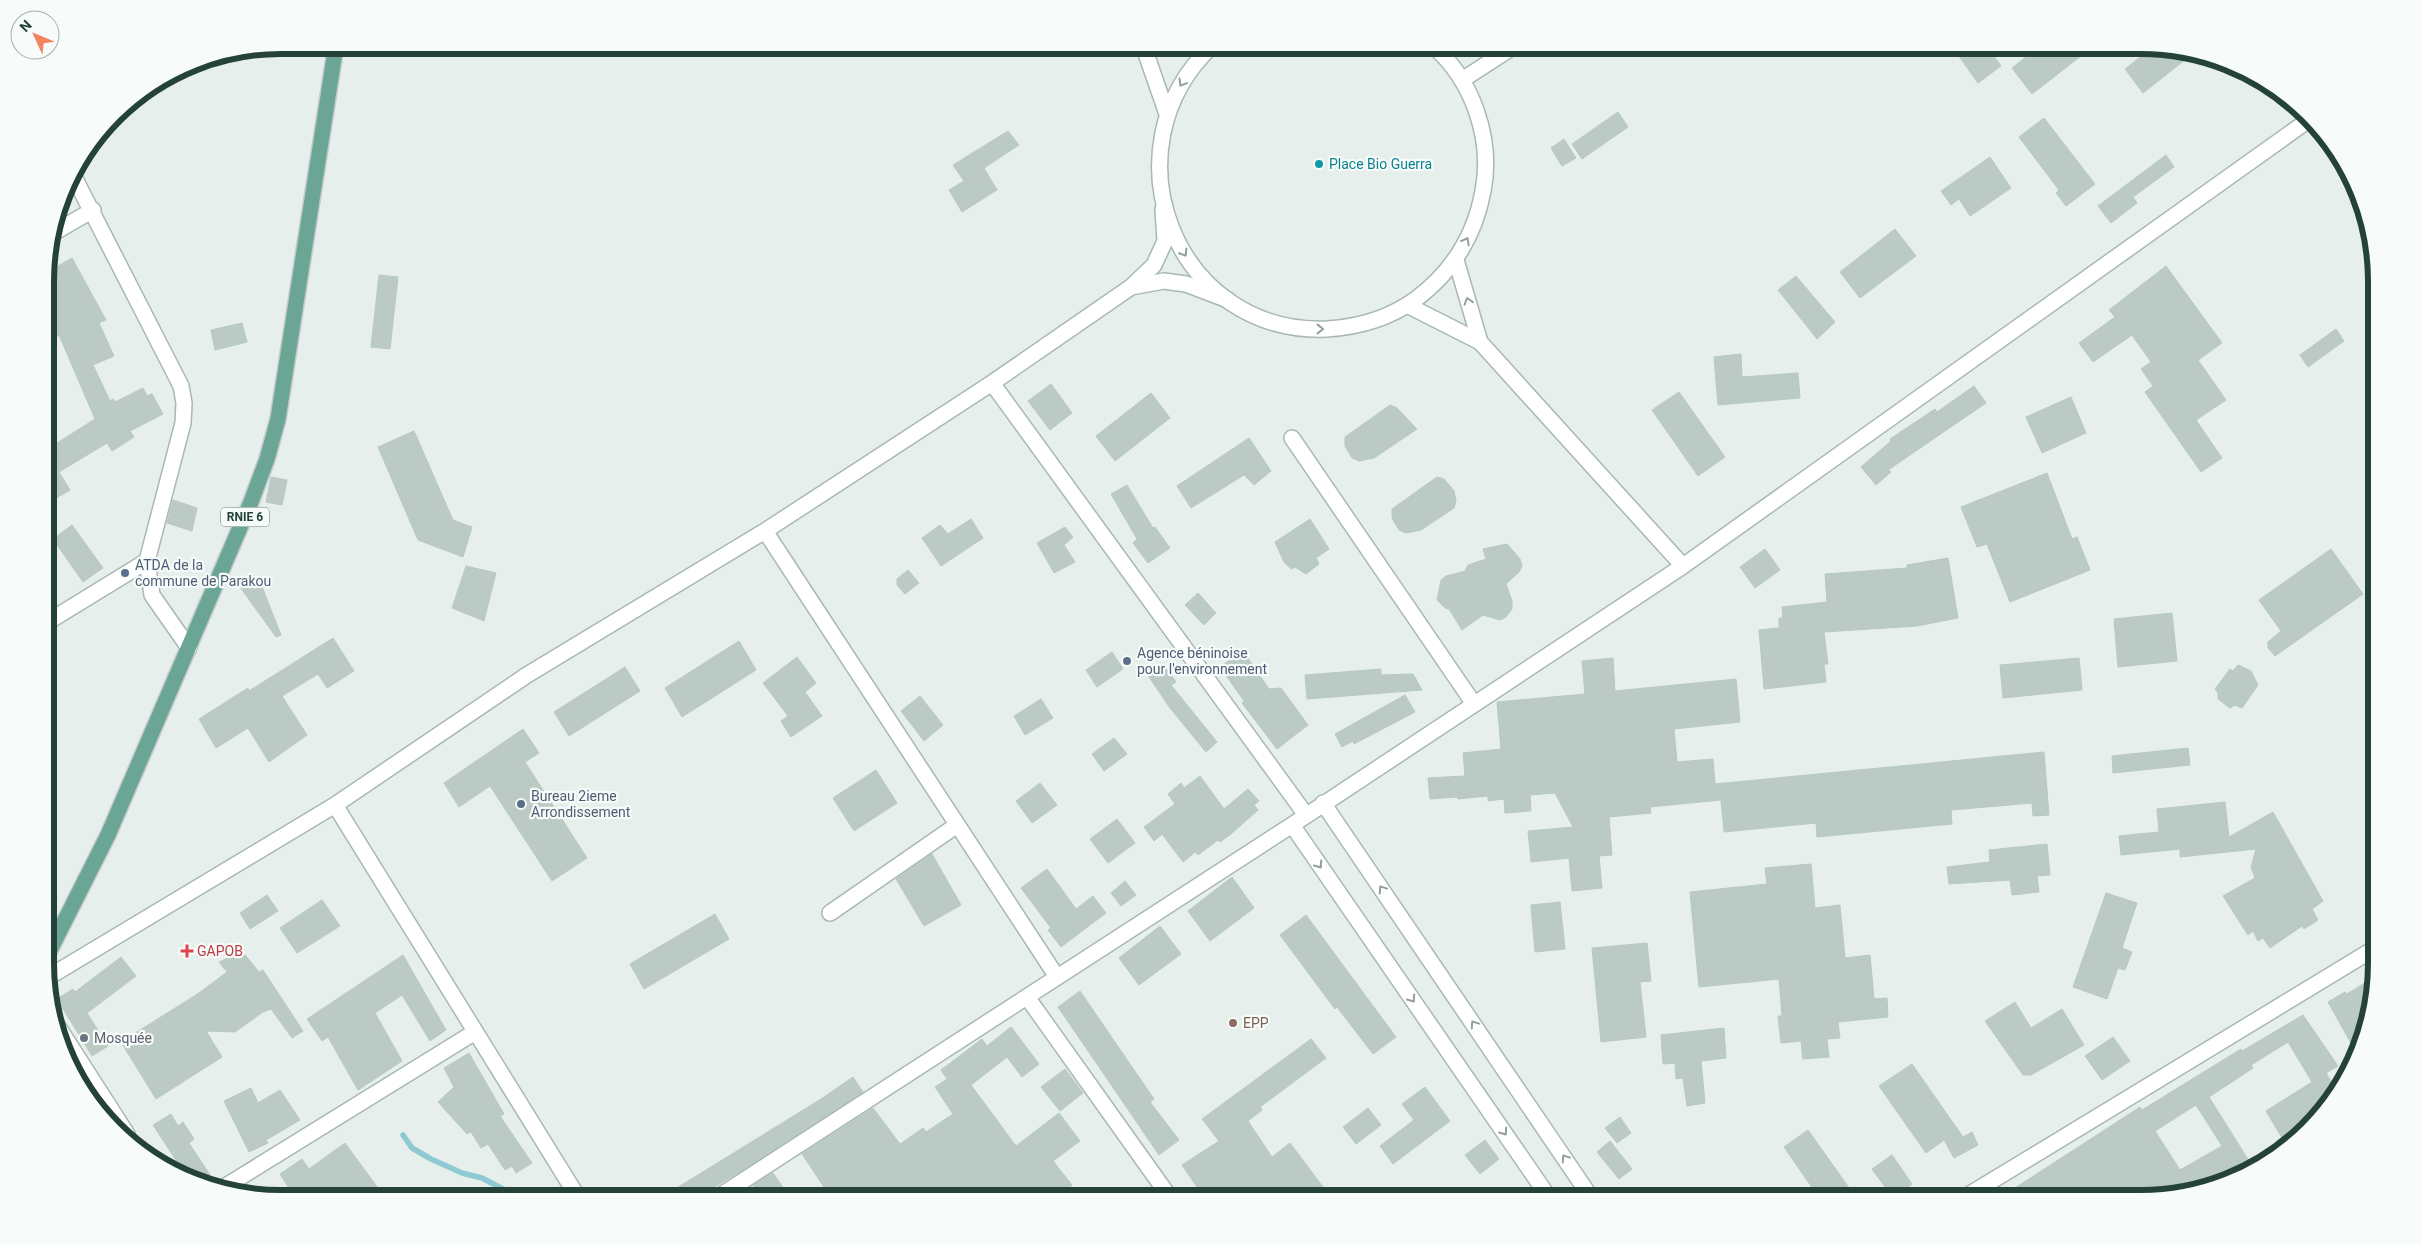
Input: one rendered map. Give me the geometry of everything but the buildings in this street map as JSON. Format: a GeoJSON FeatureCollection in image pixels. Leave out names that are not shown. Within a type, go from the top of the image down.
{"type":"FeatureCollection","features":[{"type":"Feature","properties":{"kind":"main road","name":"RNIE 6"},"geometry":{"type":"LineString","coordinates":[[54,942],[108,835],[251,502],[267,459],[278,419],[335,54]]}},
{"type":"Feature","properties":{"kind":"street"},"geometry":{"type":"LineString","coordinates":[[1146,54],[1167,114]]}},
{"type":"Feature","properties":{"kind":"street"},"geometry":{"type":"LineString","coordinates":[[54,974],[335,805],[527,675],[765,531],[992,383],[1131,287],[1154,265],[1164,241],[1159,155],[1167,114],[1188,73],[1205,54]]}},
{"type":"Feature","properties":{"kind":"street"},"geometry":{"type":"LineString","coordinates":[[1131,287],[1164,281],[1186,284],[1228,300],[1270,321],[1293,327],[1316,329],[1364,324],[1407,305],[1442,277],[1456,260],[1474,226],[1480,208],[1486,170],[1483,133],[1474,105],[1462,80],[1440,54]]}},
{"type":"Feature","properties":{"kind":"street"},"geometry":{"type":"LineString","coordinates":[[1462,80],[1502,54]]}},
{"type":"Feature","properties":{"kind":"street"},"geometry":{"type":"LineString","coordinates":[[729,1190],[1292,825],[1683,566],[2304,122]]}},
{"type":"Feature","properties":{"kind":"street"},"geometry":{"type":"LineString","coordinates":[[77,181],[182,386],[184,403],[183,423],[147,561],[152,596],[189,648]]}},
{"type":"Feature","properties":{"kind":"street"},"geometry":{"type":"LineString","coordinates":[[1163,206],[1174,237],[1192,266],[1228,300]]}},
{"type":"Feature","properties":{"kind":"street"},"geometry":{"type":"LineString","coordinates":[[60,229],[93,210]]}},
{"type":"Feature","properties":{"kind":"street"},"geometry":{"type":"LineString","coordinates":[[1456,260],[1480,342]]}},
{"type":"Feature","properties":{"kind":"street"},"geometry":{"type":"LineString","coordinates":[[1407,305],[1480,342],[1683,566]]}},
{"type":"Feature","properties":{"kind":"street"},"geometry":{"type":"LineString","coordinates":[[992,383],[1306,815]]}},
{"type":"Feature","properties":{"kind":"street"},"geometry":{"type":"LineString","coordinates":[[1292,438],[1474,704]]}},
{"type":"Feature","properties":{"kind":"street"},"geometry":{"type":"LineString","coordinates":[[765,531],[1057,977]]}},
{"type":"Feature","properties":{"kind":"street"},"geometry":{"type":"LineString","coordinates":[[54,618],[147,561]]}},
{"type":"Feature","properties":{"kind":"street"},"geometry":{"type":"LineString","coordinates":[[1323,803],[1586,1190]]}},
{"type":"Feature","properties":{"kind":"street"},"geometry":{"type":"LineString","coordinates":[[335,805],[573,1190]]}},
{"type":"Feature","properties":{"kind":"street"},"geometry":{"type":"LineString","coordinates":[[830,913],[957,825]]}},
{"type":"Feature","properties":{"kind":"street"},"geometry":{"type":"LineString","coordinates":[[1292,825],[1544,1190]]}},
{"type":"Feature","properties":{"kind":"street"},"geometry":{"type":"LineString","coordinates":[[1975,1190],[2368,952]]}},
{"type":"Feature","properties":{"kind":"street"},"geometry":{"type":"LineString","coordinates":[[1027,996],[1165,1190]]}},
{"type":"Feature","properties":{"kind":"street"},"geometry":{"type":"LineString","coordinates":[[229,1184],[475,1032]]}},
{"type":"Feature","properties":{"kind":"street"},"geometry":{"type":"LineString","coordinates":[[68,1043],[121,1125]]}},
{"type":"Feature","properties":{"kind":"waterway"},"geometry":{"type":"LineString","coordinates":[[403,1135],[412,1148],[431,1159],[462,1173],[482,1178],[505,1190]]}},
{"type":"Feature","properties":{"kind":"place","name":"Place Bio Guerra"},"geometry":{"type":"Point","coordinates":[1319,164]}},
{"type":"Feature","properties":{"kind":"place","name":"ATDA de la commune de Parakou"},"geometry":{"type":"Point","coordinates":[125,573]}},
{"type":"Feature","properties":{"kind":"place","name":"Agence béninoise pour l'environnement"},"geometry":{"type":"Point","coordinates":[1127,661]}},
{"type":"Feature","properties":{"kind":"place","name":"Bureau 2ieme Arrondissement"},"geometry":{"type":"Point","coordinates":[521,804]}},
{"type":"Feature","properties":{"kind":"place","name":"GAPOB"},"geometry":{"type":"Point","coordinates":[187,951]}},
{"type":"Feature","properties":{"kind":"place","name":"EPP"},"geometry":{"type":"Point","coordinates":[1233,1023]}},
{"type":"Feature","properties":{"kind":"place","name":"Mosquée"},"geometry":{"type":"Point","coordinates":[84,1038]}}]}
